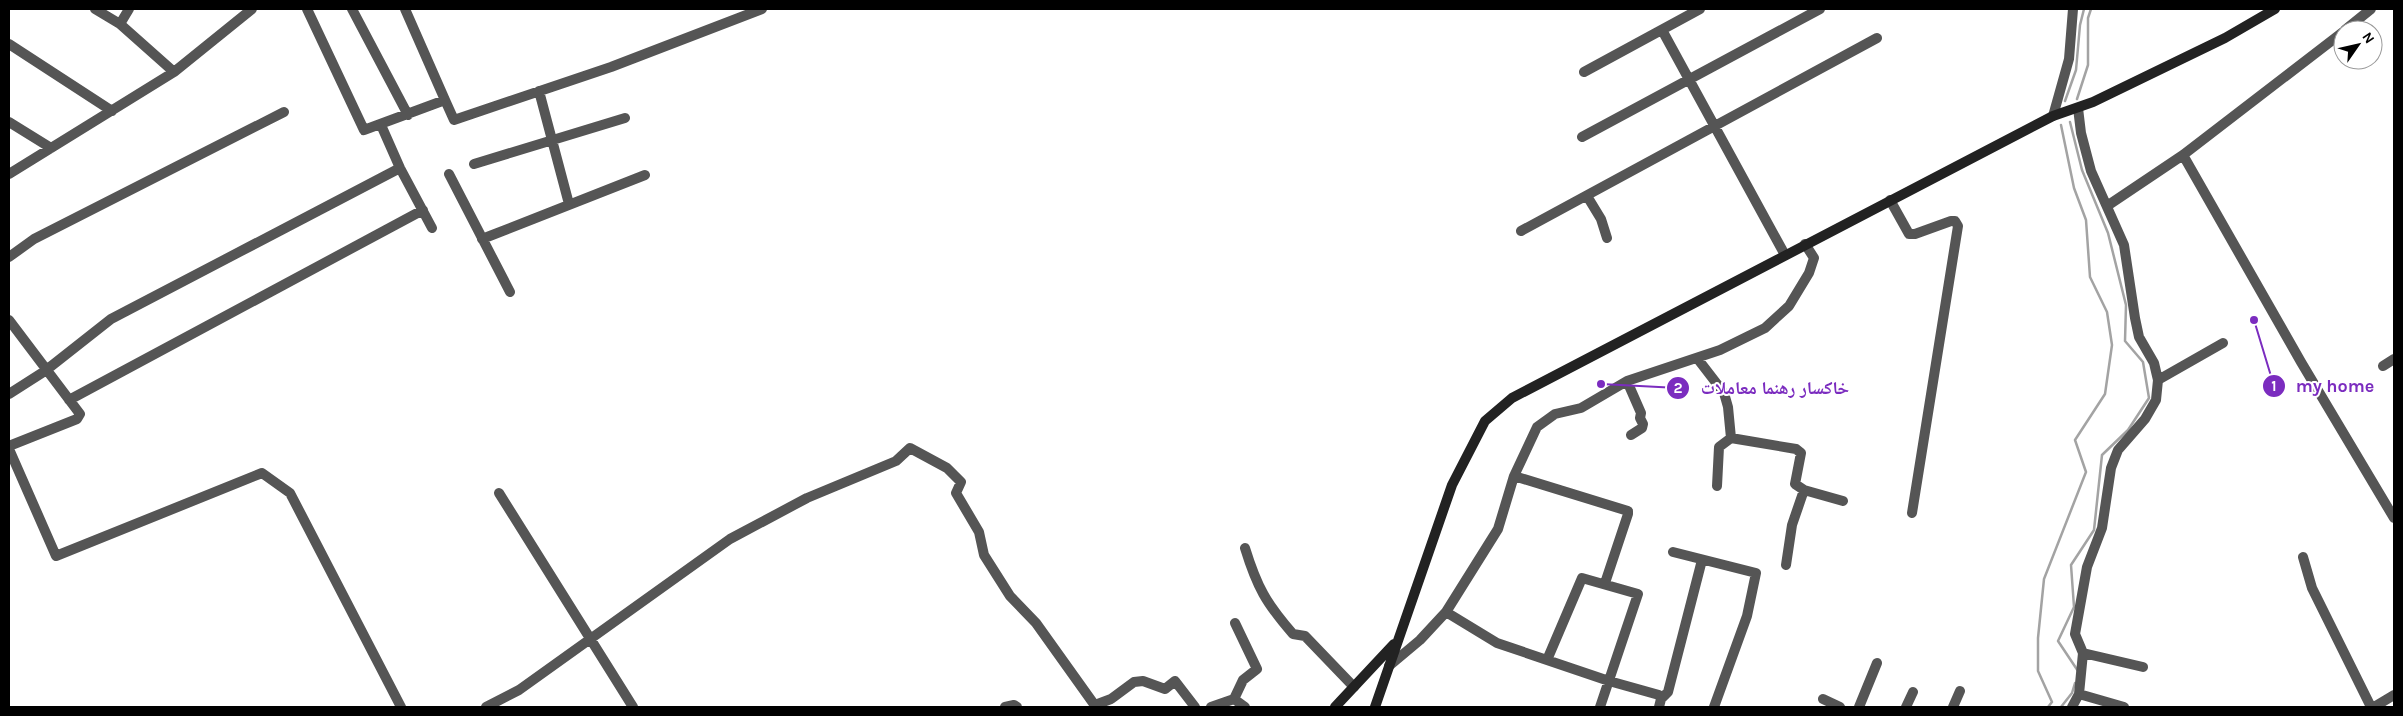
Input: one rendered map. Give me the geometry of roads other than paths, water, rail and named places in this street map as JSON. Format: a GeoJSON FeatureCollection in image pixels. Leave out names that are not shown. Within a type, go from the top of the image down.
{"type":"FeatureCollection","features":[{"type":"Feature","properties":{"kind":"street"},"geometry":{"type":"LineString","coordinates":[[95,9],[120,24],[174,72]]}},
{"type":"Feature","properties":{"kind":"street"},"geometry":{"type":"LineString","coordinates":[[120,24],[129,9]]}},
{"type":"Feature","properties":{"kind":"street"},"geometry":{"type":"LineString","coordinates":[[9,174],[174,72],[252,9]]}},
{"type":"Feature","properties":{"kind":"street"},"geometry":{"type":"LineString","coordinates":[[307,9],[364,130],[445,100]]}},
{"type":"Feature","properties":{"kind":"street"},"geometry":{"type":"LineString","coordinates":[[352,9],[408,115]]}},
{"type":"Feature","properties":{"kind":"street"},"geometry":{"type":"LineString","coordinates":[[405,9],[454,120],[611,67],[762,9]]}},
{"type":"Feature","properties":{"kind":"street"},"geometry":{"type":"LineString","coordinates":[[1584,72],[1700,9]]}},
{"type":"Feature","properties":{"kind":"street"},"geometry":{"type":"LineString","coordinates":[[1582,138],[1820,9]]}},
{"type":"Feature","properties":{"kind":"street"},"geometry":{"type":"LineString","coordinates":[[2053,116],[2069,59],[2073,9]]}},
{"type":"Feature","properties":{"kind":"street"},"geometry":{"type":"LineString","coordinates":[[1375,707],[1452,485],[1485,421],[1512,398],[2053,116],[2078,108],[2225,38],[2275,9]]}},
{"type":"Feature","properties":{"kind":"street"},"geometry":{"type":"LineString","coordinates":[[2358,20],[2371,9]]}},
{"type":"Feature","properties":{"kind":"street"},"geometry":{"type":"LineString","coordinates":[[1662,30],[1785,255]]}},
{"type":"Feature","properties":{"kind":"street"},"geometry":{"type":"LineString","coordinates":[[1521,231],[1877,38]]}},
{"type":"Feature","properties":{"kind":"street"},"geometry":{"type":"LineString","coordinates":[[2108,206],[2183,155],[2333,39]]}},
{"type":"Feature","properties":{"kind":"street"},"geometry":{"type":"LineString","coordinates":[[9,44],[112,111]]}},
{"type":"Feature","properties":{"kind":"street"},"geometry":{"type":"LineString","coordinates":[[539,91],[569,204]]}},
{"type":"Feature","properties":{"kind":"street"},"geometry":{"type":"LineString","coordinates":[[2072,707],[2079,694],[2084,653],[2075,634],[2087,566],[2102,528],[2111,468],[2118,450],[2145,419],[2156,400],[2158,380],[2154,363],[2139,337],[2124,244],[2091,171],[2081,133],[2078,108]]}},
{"type":"Feature","properties":{"kind":"street"},"geometry":{"type":"LineString","coordinates":[[9,257],[34,239],[284,112]]}},
{"type":"Feature","properties":{"kind":"street"},"geometry":{"type":"LineString","coordinates":[[474,164],[625,118]]}},
{"type":"Feature","properties":{"kind":"street"},"geometry":{"type":"LineString","coordinates":[[9,122],[51,148]]}},
{"type":"Feature","properties":{"kind":"street"},"geometry":{"type":"LineString","coordinates":[[381,125],[400,168],[432,228]]}},
{"type":"Feature","properties":{"kind":"street"},"geometry":{"type":"LineString","coordinates":[[2183,155],[2301,362],[2394,518]]}},
{"type":"Feature","properties":{"kind":"street"},"geometry":{"type":"LineString","coordinates":[[9,394],[45,371],[111,319],[400,168]]}},
{"type":"Feature","properties":{"kind":"street"},"geometry":{"type":"LineString","coordinates":[[448,174],[510,292]]}},
{"type":"Feature","properties":{"kind":"street"},"geometry":{"type":"LineString","coordinates":[[482,239],[645,175]]}},
{"type":"Feature","properties":{"kind":"street"},"geometry":{"type":"LineString","coordinates":[[1587,196],[1601,219],[1607,238]]}},
{"type":"Feature","properties":{"kind":"street"},"geometry":{"type":"LineString","coordinates":[[1890,200],[1909,234],[1915,234],[1951,221],[1955,221],[1958,226],[1912,513]]}},
{"type":"Feature","properties":{"kind":"street"},"geometry":{"type":"LineString","coordinates":[[69,400],[423,210]]}},
{"type":"Feature","properties":{"kind":"street"},"geometry":{"type":"LineString","coordinates":[[1389,666],[1420,640],[1446,612],[1498,529],[1514,476],[1537,428],[1555,414],[1581,408],[1627,381],[1720,350],[1765,328],[1789,306],[1809,273],[1814,258],[1805,244]]}},
{"type":"Feature","properties":{"kind":"street"},"geometry":{"type":"LineString","coordinates":[[9,322],[80,414],[77,419],[9,447],[56,556],[262,473],[290,494],[401,707]]}},
{"type":"Feature","properties":{"kind":"street"},"geometry":{"type":"LineString","coordinates":[[2158,380],[2223,343]]}},
{"type":"Feature","properties":{"kind":"street"},"geometry":{"type":"LineString","coordinates":[[1698,358],[1724,393],[1732,438]]}},
{"type":"Feature","properties":{"kind":"street"},"geometry":{"type":"LineString","coordinates":[[2383,366],[2394,359]]}},
{"type":"Feature","properties":{"kind":"street"},"geometry":{"type":"LineString","coordinates":[[1627,381],[1642,413],[1640,418],[1643,424],[1642,428],[1631,435]]}},
{"type":"Feature","properties":{"kind":"street"},"geometry":{"type":"LineString","coordinates":[[1716,486],[1719,446],[1732,438],[1799,451],[1801,453],[1794,483],[1804,490],[1843,502]]}},
{"type":"Feature","properties":{"kind":"street"},"geometry":{"type":"LineString","coordinates":[[486,707],[519,690],[730,539],[808,498],[896,461],[910,448],[947,468],[961,482],[956,493],[979,532],[984,555],[1010,596],[1036,623],[1095,706],[1111,699],[1134,682],[1143,680],[1165,689],[1175,681],[1196,707]]}},
{"type":"Feature","properties":{"kind":"street"},"geometry":{"type":"LineString","coordinates":[[1514,476],[1628,511],[1605,583]]}},
{"type":"Feature","properties":{"kind":"street"},"geometry":{"type":"LineString","coordinates":[[1786,565],[1792,525],[1804,490]]}},
{"type":"Feature","properties":{"kind":"street"},"geometry":{"type":"LineString","coordinates":[[499,493],[633,707]]}},
{"type":"Feature","properties":{"kind":"street"},"geometry":{"type":"LineString","coordinates":[[1245,548],[1262,594],[1277,614],[1293,634],[1305,636],[1354,687]]}},
{"type":"Feature","properties":{"kind":"street"},"geometry":{"type":"LineString","coordinates":[[1672,552],[1752,571],[1756,576],[1747,616],[1714,707]]}},
{"type":"Feature","properties":{"kind":"street"},"geometry":{"type":"LineString","coordinates":[[2303,557],[2312,588],[2373,707],[2394,696]]}},
{"type":"Feature","properties":{"kind":"street"},"geometry":{"type":"LineString","coordinates":[[1660,703],[1668,692],[1702,560]]}},
{"type":"Feature","properties":{"kind":"street"},"geometry":{"type":"LineString","coordinates":[[1547,660],[1582,578],[1636,592],[1638,596],[1600,707]]}},
{"type":"Feature","properties":{"kind":"street"},"geometry":{"type":"LineString","coordinates":[[1446,612],[1498,643],[1609,681],[1659,695],[1660,703]]}},
{"type":"Feature","properties":{"kind":"street"},"geometry":{"type":"LineString","coordinates":[[1211,707],[1234,698],[1243,680],[1257,668],[1235,623]]}},
{"type":"Feature","properties":{"kind":"street"},"geometry":{"type":"LineString","coordinates":[[1335,707],[1397,640]]}},
{"type":"Feature","properties":{"kind":"street"},"geometry":{"type":"LineString","coordinates":[[2084,653],[2143,667]]}},
{"type":"Feature","properties":{"kind":"street"},"geometry":{"type":"LineString","coordinates":[[1859,707],[1877,663]]}},
{"type":"Feature","properties":{"kind":"street"},"geometry":{"type":"LineString","coordinates":[[1953,707],[1960,691]]}},
{"type":"Feature","properties":{"kind":"street"},"geometry":{"type":"LineString","coordinates":[[1906,707],[1913,692]]}},
{"type":"Feature","properties":{"kind":"street"},"geometry":{"type":"LineString","coordinates":[[2079,694],[2124,707]]}},
{"type":"Feature","properties":{"kind":"street"},"geometry":{"type":"LineString","coordinates":[[1234,698],[1245,707]]}},
{"type":"Feature","properties":{"kind":"street"},"geometry":{"type":"LineString","coordinates":[[1823,699],[1840,707]]}},
{"type":"Feature","properties":{"kind":"street"},"geometry":{"type":"LineString","coordinates":[[1005,707],[1014,705],[1017,707]]}},
{"type":"Feature","properties":{"kind":"waterway"},"geometry":{"type":"LineString","coordinates":[[2065,101],[2076,70],[2080,25],[2084,9]]}},
{"type":"Feature","properties":{"kind":"waterway"},"geometry":{"type":"LineString","coordinates":[[2077,99],[2088,65],[2088,18],[2091,9]]}},
{"type":"Feature","properties":{"kind":"waterway"},"geometry":{"type":"LineString","coordinates":[[2070,122],[2082,170],[2108,233],[2126,305],[2125,341],[2143,362],[2149,398],[2128,430],[2102,455],[2094,530],[2071,565],[2074,607],[2058,641],[2078,671]]}},
{"type":"Feature","properties":{"kind":"waterway"},"geometry":{"type":"LineString","coordinates":[[2048,707],[2052,702],[2038,671],[2038,638],[2044,579],[2086,472],[2075,440],[2105,394],[2112,345],[2107,312],[2090,277],[2086,220],[2074,188],[2061,125]]}},
{"type":"Feature","properties":{"kind":"waterway"},"geometry":{"type":"LineString","coordinates":[[2061,707],[2072,693],[2075,683]]}},
{"type":"Feature","properties":{"kind":"place","name":"my home"},"geometry":{"type":"Point","coordinates":[2254,320]}},
{"type":"Feature","properties":{"kind":"place","name":"خاکسار رهنما معاملات"},"geometry":{"type":"Point","coordinates":[1601,384]}}]}
